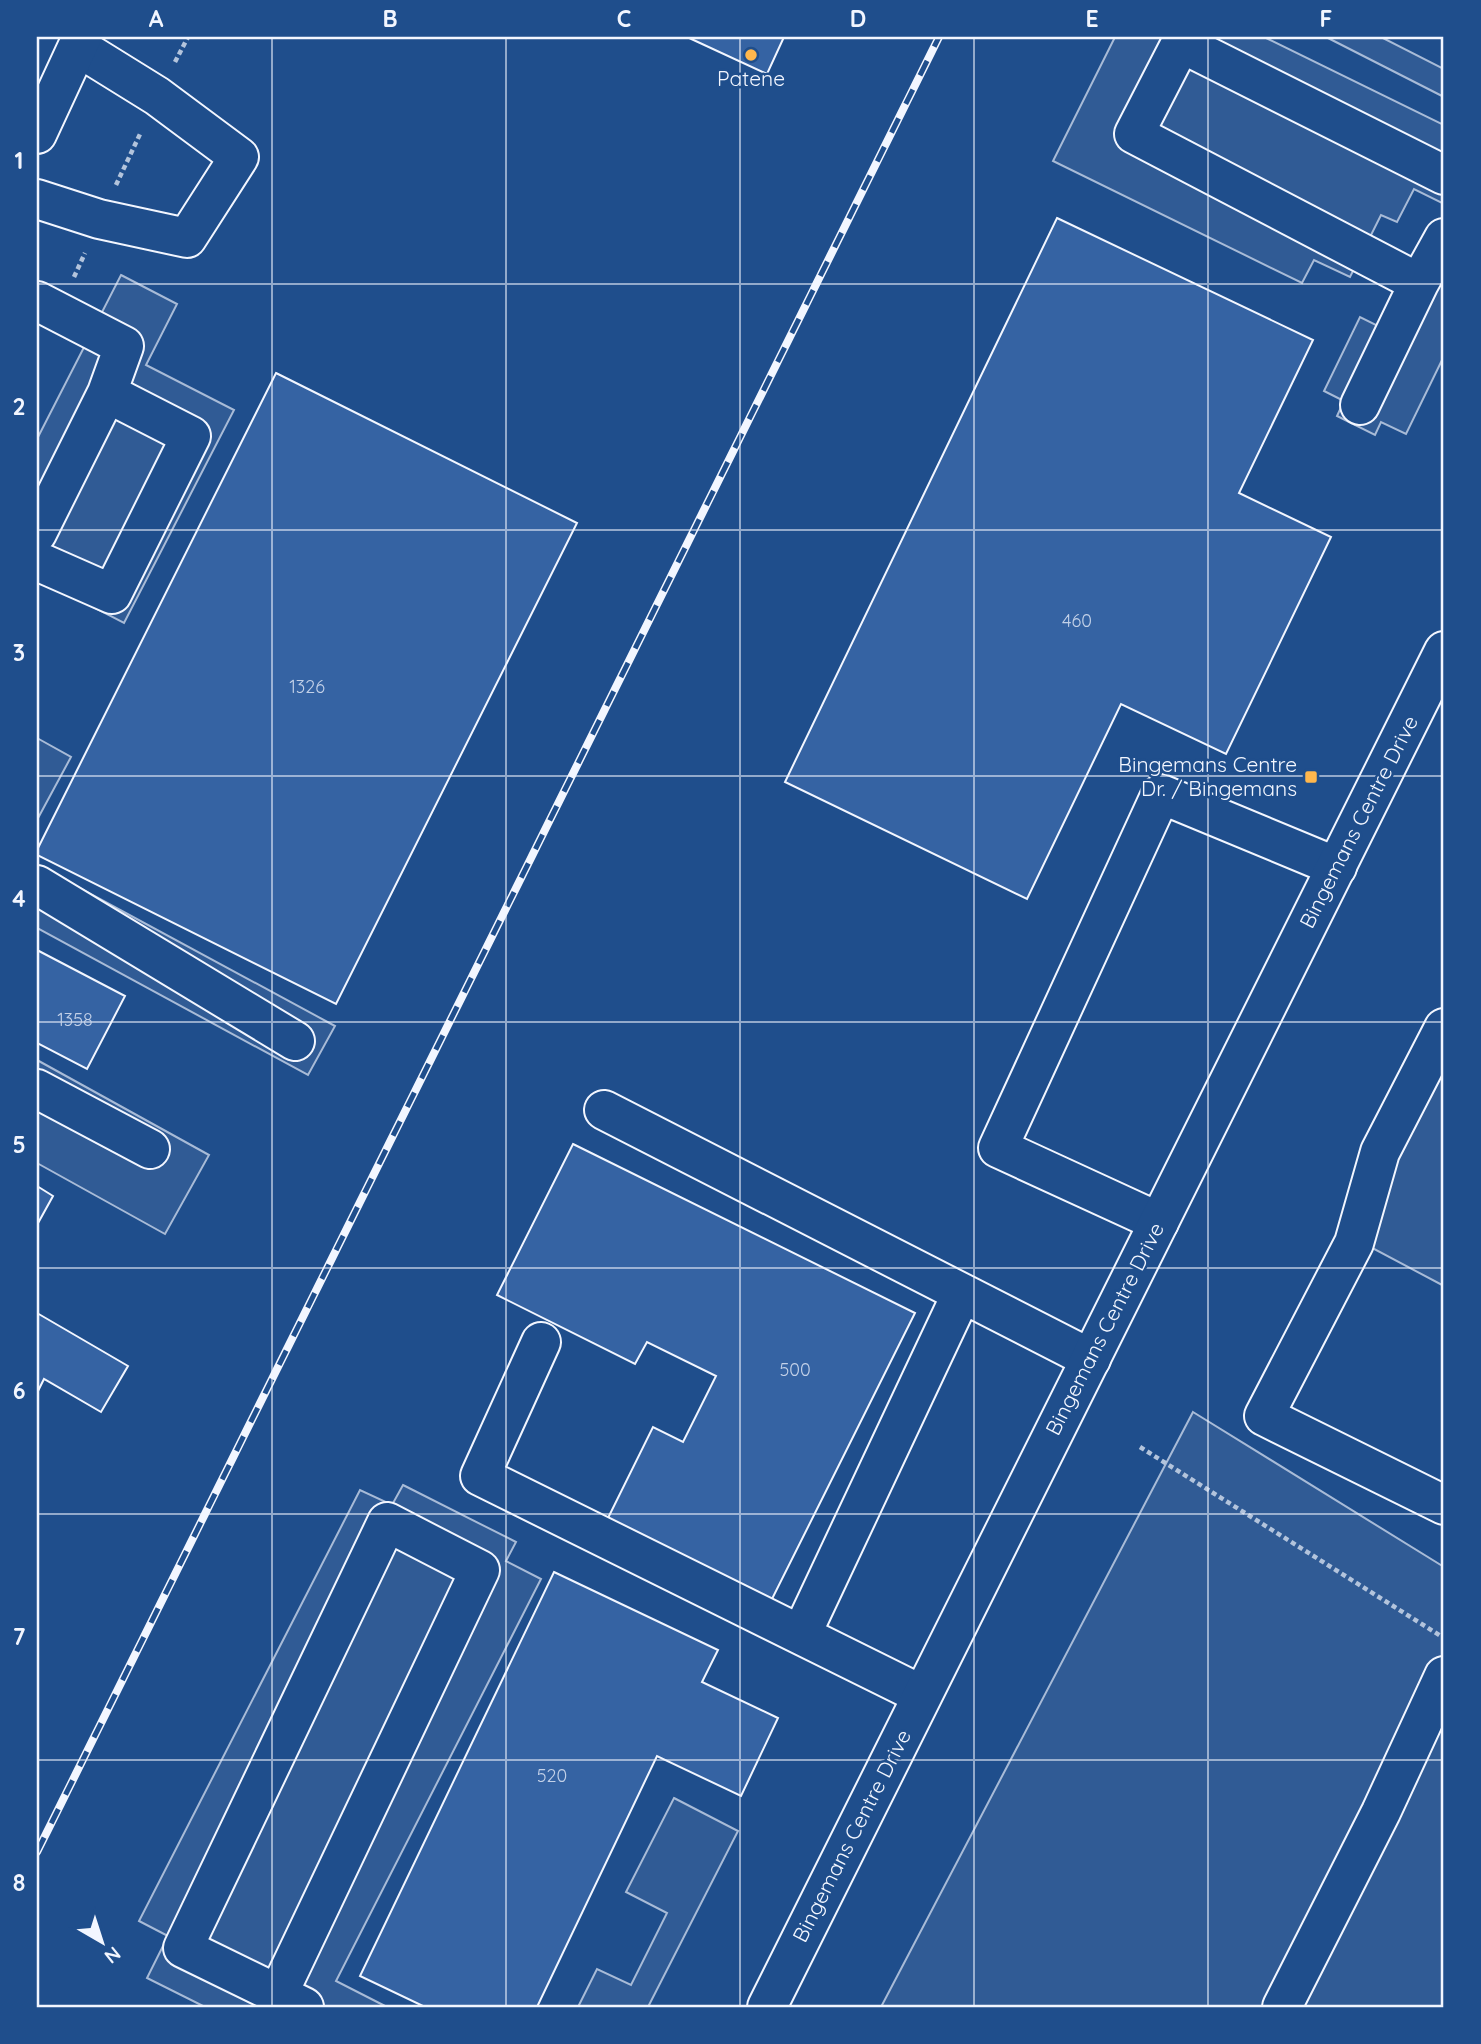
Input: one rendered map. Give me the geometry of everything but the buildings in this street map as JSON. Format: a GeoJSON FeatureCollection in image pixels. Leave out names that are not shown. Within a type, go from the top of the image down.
{"type":"FeatureCollection","features":[{"type":"Feature","properties":{"kind":"main road"},"geometry":{"type":"LineString","coordinates":[[37,134],[80,42],[239,157],[187,238],[99,219],[37,199]]}},
{"type":"Feature","properties":{"kind":"main road"},"geometry":{"type":"LineString","coordinates":[[1419,283],[1134,134],[1181,43],[1444,175]]}},
{"type":"Feature","properties":{"kind":"main road"},"geometry":{"type":"LineString","coordinates":[[1360,405],[1419,283],[1444,238]]}},
{"type":"Feature","properties":{"kind":"main road"},"geometry":{"type":"LineString","coordinates":[[37,301],[124,346],[107,393],[37,533]]}},
{"type":"Feature","properties":{"kind":"main road"},"geometry":{"type":"LineString","coordinates":[[37,561],[112,594],[191,436],[107,393]]}},
{"type":"Feature","properties":{"kind":"main road","name":"Bingemans Centre Drive"},"geometry":{"type":"LineString","coordinates":[[766,2007],[1444,652]]}},
{"type":"Feature","properties":{"kind":"main road"},"geometry":{"type":"LineString","coordinates":[[1159,1222],[998,1148],[1161,794],[1336,867]]}},
{"type":"Feature","properties":{"kind":"main road"},"geometry":{"type":"LineString","coordinates":[[37,885],[295,1041]]}},
{"type":"Feature","properties":{"kind":"main road"},"geometry":{"type":"LineString","coordinates":[[1444,1028],[1380,1152],[1354,1243],[1264,1416],[1444,1505]]}},
{"type":"Feature","properties":{"kind":"main road"},"geometry":{"type":"LineString","coordinates":[[37,1088],[150,1149]]}},
{"type":"Feature","properties":{"kind":"main road"},"geometry":{"type":"LineString","coordinates":[[604,1110],[1091,1359]]}},
{"type":"Feature","properties":{"kind":"main road"},"geometry":{"type":"LineString","coordinates":[[801,1635],[962,1293]]}},
{"type":"Feature","properties":{"kind":"main road"},"geometry":{"type":"LineString","coordinates":[[541,1342],[480,1476],[922,1695]]}},
{"type":"Feature","properties":{"kind":"main road"},"geometry":{"type":"LineString","coordinates":[[387,1522],[480,1570],[291,2001],[183,1948],[387,1522]]}},
{"type":"Feature","properties":{"kind":"main road"},"geometry":{"type":"LineString","coordinates":[[1282,2007],[1381,1812],[1444,1676]]}},
{"type":"Feature","properties":{"kind":"path"},"geometry":{"type":"LineString","coordinates":[[1140,1447],[1444,1639]]}},
{"type":"Feature","properties":{"kind":"shaded area"},"geometry":{"type":"Polygon","coordinates":[[[1115,37],[1264,37],[1444,125],[1444,204],[1414,189],[1397,222],[1381,215],[1350,277],[1314,260],[1302,283],[1053,161],[1115,37]]]}},
{"type":"Feature","properties":{"kind":"shaded area"},"geometry":{"type":"Polygon","coordinates":[[[1326,37],[1381,37],[1444,69],[1444,97],[1326,37]]]}},
{"type":"Feature","properties":{"kind":"shaded area"},"geometry":{"type":"Polygon","coordinates":[[[1444,240],[1444,356],[1406,434],[1381,422],[1375,435],[1337,416],[1344,401],[1324,391],[1360,317],[1386,330],[1444,240]]]}},
{"type":"Feature","properties":{"kind":"shaded area"},"geometry":{"type":"Polygon","coordinates":[[[121,275],[177,304],[146,365],[234,410],[124,623],[37,578],[37,439],[121,275]]]}},
{"type":"Feature","properties":{"kind":"shaded area"},"geometry":{"type":"Polygon","coordinates":[[[37,738],[71,757],[37,820],[37,738]]]}},
{"type":"Feature","properties":{"kind":"shaded area"},"geometry":{"type":"Polygon","coordinates":[[[37,865],[335,1026],[308,1075],[37,928],[37,865]]]}},
{"type":"Feature","properties":{"kind":"shaded area"},"geometry":{"type":"Polygon","coordinates":[[[1444,1010],[1444,1286],[1344,1233],[1444,1010]]]}},
{"type":"Feature","properties":{"kind":"shaded area"},"geometry":{"type":"Polygon","coordinates":[[[37,1060],[209,1155],[165,1234],[37,1163],[37,1060]]]}},
{"type":"Feature","properties":{"kind":"shaded area"},"geometry":{"type":"Polygon","coordinates":[[[1193,1412],[1444,1567],[1444,2007],[881,2007],[1193,1412]]]}},
{"type":"Feature","properties":{"kind":"shaded area"},"geometry":{"type":"Polygon","coordinates":[[[403,1485],[516,1542],[506,1561],[541,1579],[336,1981],[387,2007],[205,2007],[147,1978],[168,1936],[139,1921],[360,1490],[392,1505],[403,1485]]]}},
{"type":"Feature","properties":{"kind":"shaded area"},"geometry":{"type":"Polygon","coordinates":[[[674,1798],[738,1831],[648,2007],[578,2007],[597,1969],[631,1985],[667,1913],[626,1892],[674,1798]]]}},
{"type":"Feature","properties":{"kind":"railway"},"geometry":{"type":"LineString","coordinates":[[37,1852],[939,37]]}},
{"type":"Feature","properties":{"kind":"place","name":"Patene"},"geometry":{"type":"Point","coordinates":[751,55]}},
{"type":"Feature","properties":{"kind":"place","name":"Bingemans Centre Dr. / Bingemans"},"geometry":{"type":"Point","coordinates":[1311,777]}}]}
